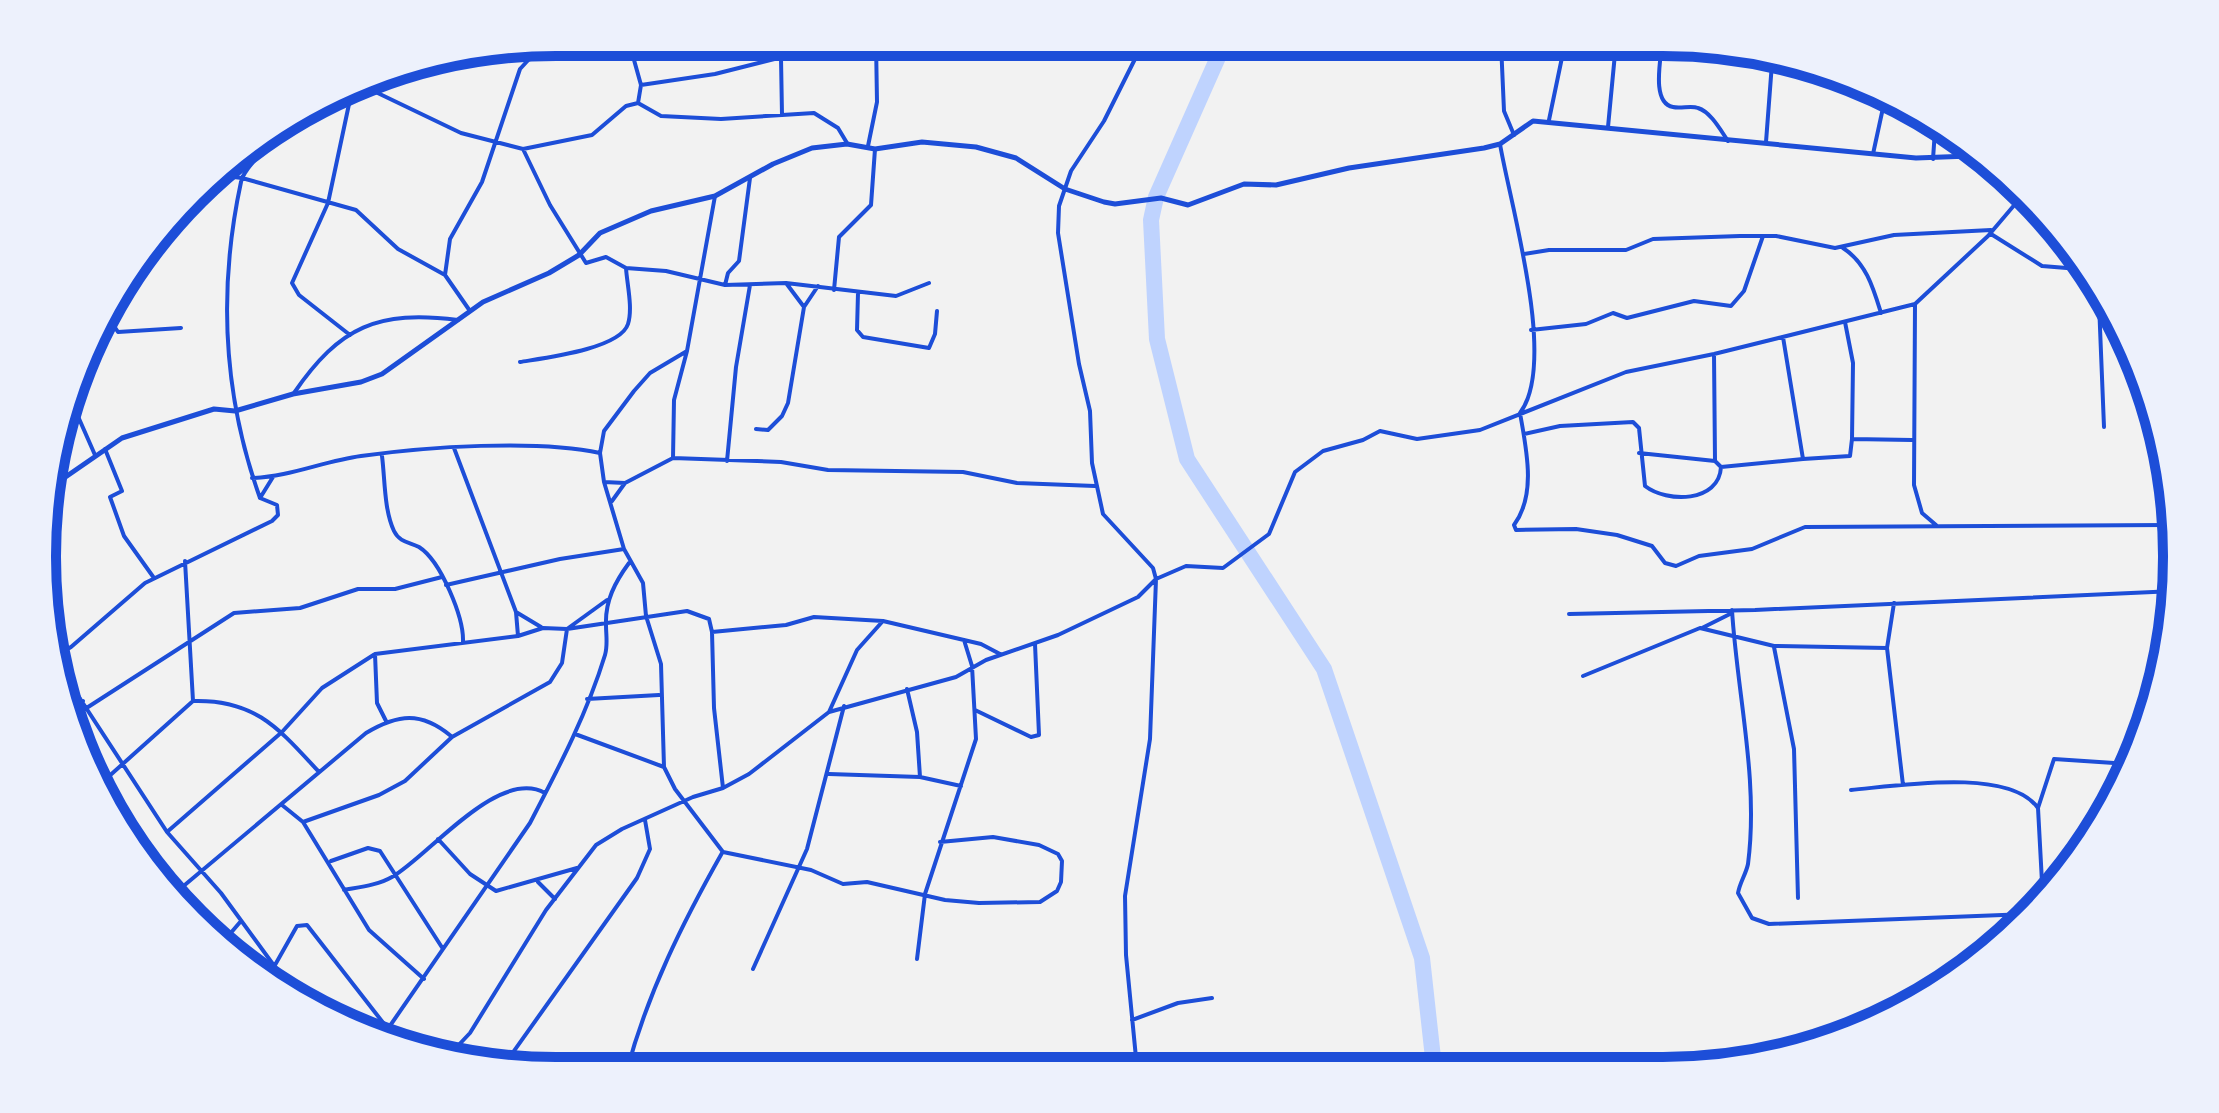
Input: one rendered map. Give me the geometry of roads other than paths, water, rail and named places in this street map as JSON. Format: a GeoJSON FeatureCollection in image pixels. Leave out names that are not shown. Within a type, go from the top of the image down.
{"type":"FeatureCollection","features":[{"type":"Feature","properties":{"kind":"street"},"geometry":{"type":"LineString","coordinates":[[633,56],[641,85],[638,103]]}},
{"type":"Feature","properties":{"kind":"street"},"geometry":{"type":"LineString","coordinates":[[641,85],[715,74],[791,56]]}},
{"type":"Feature","properties":{"kind":"street"},"geometry":{"type":"LineString","coordinates":[[834,290],[839,237],[871,205],[876,56]]}},
{"type":"Feature","properties":{"kind":"street"},"geometry":{"type":"LineString","coordinates":[[1136,56],[1104,121],[1078,155],[1059,212],[1059,248],[1090,411],[1096,486],[1103,514],[1153,568],[1156,579],[1150,739],[1125,896],[1136,1057]]}},
{"type":"Feature","properties":{"kind":"street"},"geometry":{"type":"LineString","coordinates":[[1502,56],[1504,111],[1514,135]]}},
{"type":"Feature","properties":{"kind":"street"},"geometry":{"type":"LineString","coordinates":[[1549,120],[1562,56]]}},
{"type":"Feature","properties":{"kind":"street"},"geometry":{"type":"LineString","coordinates":[[1608,127],[1615,56]]}},
{"type":"Feature","properties":{"kind":"street"},"geometry":{"type":"LineString","coordinates":[[1662,56],[1663,101],[1672,107],[1697,107],[1704,111],[1728,141]]}},
{"type":"Feature","properties":{"kind":"street"},"geometry":{"type":"LineString","coordinates":[[445,275],[450,239],[482,182],[520,69],[531,57]]}},
{"type":"Feature","properties":{"kind":"street"},"geometry":{"type":"LineString","coordinates":[[782,115],[784,58]]}},
{"type":"Feature","properties":{"kind":"street"},"geometry":{"type":"LineString","coordinates":[[1766,142],[1772,69]]}},
{"type":"Feature","properties":{"kind":"street"},"geometry":{"type":"LineString","coordinates":[[374,91],[493,144],[523,149],[592,135],[626,106],[638,103],[661,116],[721,119],[822,115],[843,133],[847,144]]}},
{"type":"Feature","properties":{"kind":"street"},"geometry":{"type":"LineString","coordinates":[[350,101],[328,203],[292,283],[299,295],[350,335]]}},
{"type":"Feature","properties":{"kind":"street"},"geometry":{"type":"LineString","coordinates":[[1873,154],[1883,108]]}},
{"type":"Feature","properties":{"kind":"street"},"geometry":{"type":"LineString","coordinates":[[62,478],[122,438],[214,409],[235,411],[293,394],[361,382],[382,374],[470,311],[579,255],[600,233],[624,221],[715,196],[795,153],[847,144],[872,148],[922,142],[999,151],[1065,189],[1115,204],[1161,198],[1188,205],[1244,184],[1276,185],[1349,168],[1500,144],[1533,121],[1549,120],[1728,141],[1933,159],[1964,157]]}},
{"type":"Feature","properties":{"kind":"street"},"geometry":{"type":"LineString","coordinates":[[1933,159],[1935,136]]}},
{"type":"Feature","properties":{"kind":"street"},"geometry":{"type":"LineString","coordinates":[[1500,144],[1531,292],[1532,382],[1530,400],[1520,413],[1524,434],[1526,498],[1514,525],[1516,530],[1576,529],[1617,535],[1652,546],[1669,565],[1686,563],[1699,556],[1752,549],[1805,527],[2162,525]]}},
{"type":"Feature","properties":{"kind":"street"},"geometry":{"type":"LineString","coordinates":[[523,149],[586,263],[606,257],[626,268],[666,271],[725,285],[786,283],[896,296],[929,283]]}},
{"type":"Feature","properties":{"kind":"street"},"geometry":{"type":"LineString","coordinates":[[65,650],[154,578],[272,521],[278,515],[277,505],[260,498],[252,478],[235,411],[225,321],[229,265],[242,178],[262,152]]}},
{"type":"Feature","properties":{"kind":"street"},"geometry":{"type":"LineString","coordinates":[[230,177],[356,210],[398,249],[445,275],[470,311]]}},
{"type":"Feature","properties":{"kind":"street"},"geometry":{"type":"LineString","coordinates":[[725,285],[728,273],[739,261],[750,178]]}},
{"type":"Feature","properties":{"kind":"street"},"geometry":{"type":"LineString","coordinates":[[673,458],[674,400],[687,351],[715,196]]}},
{"type":"Feature","properties":{"kind":"street"},"geometry":{"type":"LineString","coordinates":[[457,1047],[470,1033],[555,899],[604,838],[684,801],[723,788],[773,757],[829,712],[879,700],[907,688],[956,677],[972,666],[1035,644],[1138,597],[1156,579],[1186,566],[1223,568],[1260,544],[1269,534],[1295,472],[1323,451],[1380,431],[1417,439],[1480,430],[1626,372],[1714,354],[1915,304],[1992,232],[2016,203]]}},
{"type":"Feature","properties":{"kind":"street"},"geometry":{"type":"LineString","coordinates":[[1524,254],[1549,250],[1626,250],[1653,239],[1763,236],[1795,239],[1810,246],[1841,247],[1894,235],[1992,232],[2042,266],[2072,268]]}},
{"type":"Feature","properties":{"kind":"street"},"geometry":{"type":"LineString","coordinates":[[1531,330],[1586,324],[1613,313],[1627,318],[1694,301],[1731,306],[1744,291],[1763,236]]}},
{"type":"Feature","properties":{"kind":"street"},"geometry":{"type":"LineString","coordinates":[[1841,247],[1857,257],[1881,313]]}},
{"type":"Feature","properties":{"kind":"street"},"geometry":{"type":"LineString","coordinates":[[520,362],[597,346],[625,331],[629,321],[626,268]]}},
{"type":"Feature","properties":{"kind":"street"},"geometry":{"type":"LineString","coordinates":[[786,283],[804,307]]}},
{"type":"Feature","properties":{"kind":"street"},"geometry":{"type":"LineString","coordinates":[[727,461],[736,367],[750,285]]}},
{"type":"Feature","properties":{"kind":"street"},"geometry":{"type":"LineString","coordinates":[[756,429],[768,430],[787,407],[804,307],[818,286]]}},
{"type":"Feature","properties":{"kind":"street"},"geometry":{"type":"LineString","coordinates":[[858,293],[857,330],[863,337],[929,348],[935,334],[937,311]]}},
{"type":"Feature","properties":{"kind":"street"},"geometry":{"type":"LineString","coordinates":[[1915,304],[1912,440],[1918,506],[1936,525]]}},
{"type":"Feature","properties":{"kind":"street"},"geometry":{"type":"LineString","coordinates":[[2099,313],[2104,427]]}},
{"type":"Feature","properties":{"kind":"street"},"geometry":{"type":"LineString","coordinates":[[293,394],[314,363],[350,335],[388,319],[414,314],[458,320]]}},
{"type":"Feature","properties":{"kind":"street"},"geometry":{"type":"LineString","coordinates":[[1721,467],[1850,456],[1853,363],[1845,322]]}},
{"type":"Feature","properties":{"kind":"street"},"geometry":{"type":"LineString","coordinates":[[114,323],[118,332],[181,328]]}},
{"type":"Feature","properties":{"kind":"street"},"geometry":{"type":"LineString","coordinates":[[1783,337],[1803,459]]}},
{"type":"Feature","properties":{"kind":"street"},"geometry":{"type":"LineString","coordinates":[[687,351],[650,373],[634,391],[604,431],[600,453],[604,482],[624,549],[629,563],[643,583],[646,616],[661,664],[659,695],[665,735],[664,767],[684,801],[723,852],[822,873],[843,884],[867,882],[979,903],[1032,904],[1050,897],[1061,882],[1062,861],[1058,854],[1039,845],[993,837],[940,842]]}},
{"type":"Feature","properties":{"kind":"street"},"geometry":{"type":"LineString","coordinates":[[1714,354],[1715,461]]}},
{"type":"Feature","properties":{"kind":"street"},"geometry":{"type":"LineString","coordinates":[[77,414],[95,455]]}},
{"type":"Feature","properties":{"kind":"street"},"geometry":{"type":"LineString","coordinates":[[1524,434],[1560,426],[1633,422],[1639,428],[1639,453],[1645,486],[1654,492],[1704,494],[1719,483],[1721,467]]}},
{"type":"Feature","properties":{"kind":"street"},"geometry":{"type":"LineString","coordinates":[[1852,439],[1912,440]]}},
{"type":"Feature","properties":{"kind":"street"},"geometry":{"type":"LineString","coordinates":[[252,478],[273,477],[321,464],[454,448],[575,449],[600,453]]}},
{"type":"Feature","properties":{"kind":"street"},"geometry":{"type":"LineString","coordinates":[[454,448],[516,612],[518,636]]}},
{"type":"Feature","properties":{"kind":"street"},"geometry":{"type":"LineString","coordinates":[[105,449],[122,491],[110,497],[124,536],[154,578]]}},
{"type":"Feature","properties":{"kind":"street"},"geometry":{"type":"LineString","coordinates":[[1639,453],[1715,461],[1721,467]]}},
{"type":"Feature","properties":{"kind":"street"},"geometry":{"type":"LineString","coordinates":[[382,456],[394,531],[407,544],[421,548],[442,577],[464,625],[463,642]]}},
{"type":"Feature","properties":{"kind":"street"},"geometry":{"type":"LineString","coordinates":[[612,501],[625,483],[673,458],[781,462],[828,470],[963,472],[1017,483],[1096,486]]}},
{"type":"Feature","properties":{"kind":"street"},"geometry":{"type":"LineString","coordinates":[[260,498],[273,477]]}},
{"type":"Feature","properties":{"kind":"street"},"geometry":{"type":"LineString","coordinates":[[604,482],[625,483]]}},
{"type":"Feature","properties":{"kind":"street"},"geometry":{"type":"LineString","coordinates":[[446,585],[592,552],[624,549]]}},
{"type":"Feature","properties":{"kind":"street"},"geometry":{"type":"LineString","coordinates":[[185,561],[193,701]]}},
{"type":"Feature","properties":{"kind":"street"},"geometry":{"type":"LineString","coordinates":[[389,1027],[530,823],[575,734],[606,653],[610,598],[629,563]]}},
{"type":"Feature","properties":{"kind":"street"},"geometry":{"type":"LineString","coordinates":[[85,709],[242,611],[265,613],[300,608],[358,589],[389,590],[442,577]]}},
{"type":"Feature","properties":{"kind":"street"},"geometry":{"type":"LineString","coordinates":[[1569,614],[1732,611],[2162,592]]}},
{"type":"Feature","properties":{"kind":"street"},"geometry":{"type":"LineString","coordinates":[[303,822],[379,795],[405,781],[452,737],[550,682],[562,663],[567,629],[610,598]]}},
{"type":"Feature","properties":{"kind":"street"},"geometry":{"type":"LineString","coordinates":[[1894,603],[1887,648],[1903,785]]}},
{"type":"Feature","properties":{"kind":"street"},"geometry":{"type":"LineString","coordinates":[[1583,676],[1700,628],[1732,611]]}},
{"type":"Feature","properties":{"kind":"street"},"geometry":{"type":"LineString","coordinates":[[1732,611],[1747,747],[1749,841],[1747,866],[1738,893],[1752,918],[1769,924],[2011,915]]}},
{"type":"Feature","properties":{"kind":"street"},"geometry":{"type":"LineString","coordinates":[[516,612],[543,628]]}},
{"type":"Feature","properties":{"kind":"street"},"geometry":{"type":"LineString","coordinates":[[167,832],[282,732],[322,688],[375,654],[518,636],[543,628],[567,629],[646,616],[699,613],[709,619],[723,788]]}},
{"type":"Feature","properties":{"kind":"street"},"geometry":{"type":"LineString","coordinates":[[712,632],[786,625],[814,617],[883,621],[964,640],[1000,654]]}},
{"type":"Feature","properties":{"kind":"street"},"geometry":{"type":"LineString","coordinates":[[829,712],[857,650],[883,621]]}},
{"type":"Feature","properties":{"kind":"street"},"geometry":{"type":"LineString","coordinates":[[1700,628],[1736,640],[1774,646],[1887,648]]}},
{"type":"Feature","properties":{"kind":"street"},"geometry":{"type":"LineString","coordinates":[[917,959],[925,894],[976,739],[972,666],[964,640]]}},
{"type":"Feature","properties":{"kind":"street"},"geometry":{"type":"LineString","coordinates":[[975,710],[1031,737],[1039,735],[1035,644]]}},
{"type":"Feature","properties":{"kind":"street"},"geometry":{"type":"LineString","coordinates":[[1774,646],[1794,749],[1798,898]]}},
{"type":"Feature","properties":{"kind":"street"},"geometry":{"type":"LineString","coordinates":[[375,654],[377,703],[386,721]]}},
{"type":"Feature","properties":{"kind":"street"},"geometry":{"type":"LineString","coordinates":[[73,687],[120,766],[167,832],[241,921],[278,973]]}},
{"type":"Feature","properties":{"kind":"street"},"geometry":{"type":"LineString","coordinates":[[907,688],[917,732],[920,777]]}},
{"type":"Feature","properties":{"kind":"street"},"geometry":{"type":"LineString","coordinates":[[587,699],[659,695]]}},
{"type":"Feature","properties":{"kind":"street"},"geometry":{"type":"LineString","coordinates":[[79,704],[83,701]]}},
{"type":"Feature","properties":{"kind":"street"},"geometry":{"type":"LineString","coordinates":[[108,777],[193,701],[242,707],[265,717],[319,772]]}},
{"type":"Feature","properties":{"kind":"street"},"geometry":{"type":"LineString","coordinates":[[753,969],[798,869],[829,774],[844,706]]}},
{"type":"Feature","properties":{"kind":"street"},"geometry":{"type":"LineString","coordinates":[[181,888],[319,772],[386,721],[416,716],[452,737]]}},
{"type":"Feature","properties":{"kind":"street"},"geometry":{"type":"LineString","coordinates":[[575,734],[664,767]]}},
{"type":"Feature","properties":{"kind":"street"},"geometry":{"type":"LineString","coordinates":[[2042,883],[2038,808],[2054,759],[2118,763]]}},
{"type":"Feature","properties":{"kind":"street"},"geometry":{"type":"LineString","coordinates":[[829,774],[920,777],[961,786]]}},
{"type":"Feature","properties":{"kind":"street"},"geometry":{"type":"LineString","coordinates":[[1851,790],[1987,783],[2028,796],[2038,808]]}},
{"type":"Feature","properties":{"kind":"street"},"geometry":{"type":"LineString","coordinates":[[344,890],[384,881],[397,874],[464,817],[512,790],[526,787],[545,793]]}},
{"type":"Feature","properties":{"kind":"street"},"geometry":{"type":"LineString","coordinates":[[282,805],[303,822],[330,861],[369,930],[424,979]]}},
{"type":"Feature","properties":{"kind":"street"},"geometry":{"type":"LineString","coordinates":[[512,1055],[637,878],[650,849],[645,820]]}},
{"type":"Feature","properties":{"kind":"street"},"geometry":{"type":"LineString","coordinates":[[438,839],[485,886],[500,891],[538,882],[579,867]]}},
{"type":"Feature","properties":{"kind":"street"},"geometry":{"type":"LineString","coordinates":[[330,861],[373,848],[380,851],[443,949]]}},
{"type":"Feature","properties":{"kind":"street"},"geometry":{"type":"LineString","coordinates":[[632,1057],[668,953],[703,883],[723,852]]}},
{"type":"Feature","properties":{"kind":"street"},"geometry":{"type":"LineString","coordinates":[[538,882],[555,899]]}},
{"type":"Feature","properties":{"kind":"street"},"geometry":{"type":"LineString","coordinates":[[229,935],[241,921]]}},
{"type":"Feature","properties":{"kind":"street"},"geometry":{"type":"LineString","coordinates":[[275,965],[297,926],[307,925],[381,1025]]}},
{"type":"Feature","properties":{"kind":"street"},"geometry":{"type":"LineString","coordinates":[[1132,1020],[1178,1003],[1212,998]]}},
{"type":"Feature","properties":{"kind":"waterway"},"geometry":{"type":"LineString","coordinates":[[1219,56],[1156,197],[1151,220],[1157,339],[1187,459],[1324,669],[1422,958],[1433,1057]]}}]}
